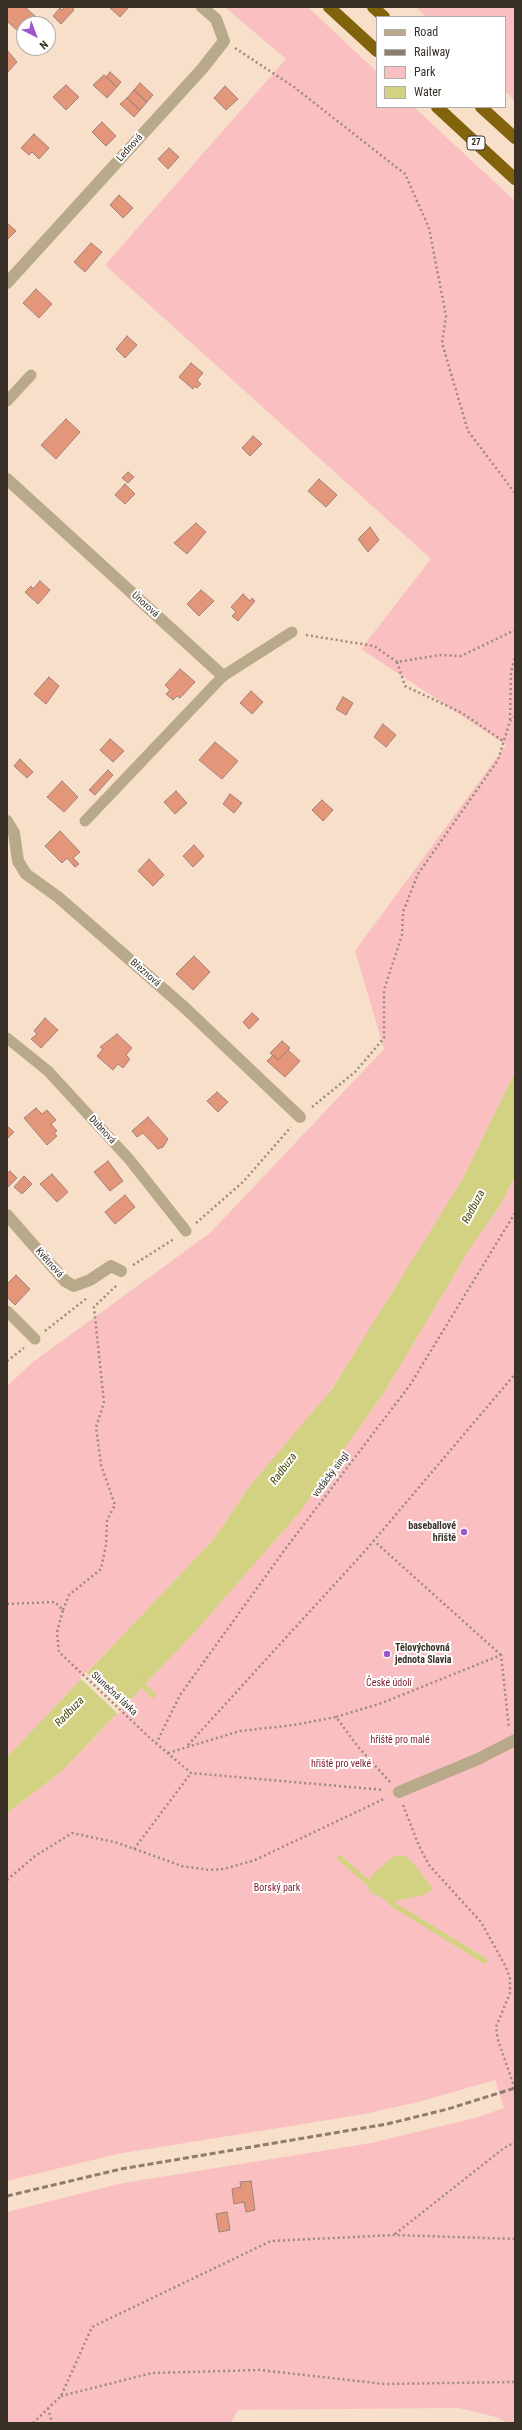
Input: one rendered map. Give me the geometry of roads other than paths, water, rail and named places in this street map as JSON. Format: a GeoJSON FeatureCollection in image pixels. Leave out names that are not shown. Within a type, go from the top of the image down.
{"type":"FeatureCollection","features":[{"type":"Feature","properties":{"kind":"highway"},"geometry":{"type":"LineString","coordinates":[[329,7],[376,50]]}},
{"type":"Feature","properties":{"kind":"highway"},"geometry":{"type":"LineString","coordinates":[[373,7],[383,16]]}},
{"type":"Feature","properties":{"kind":"highway","name":"27"},"geometry":{"type":"LineString","coordinates":[[438,108],[515,179]]}},
{"type":"Feature","properties":{"kind":"highway"},"geometry":{"type":"LineString","coordinates":[[483,108],[515,138]]}},
{"type":"Feature","properties":{"kind":"street","name":"Lednová"},"geometry":{"type":"LineString","coordinates":[[7,283],[202,69],[224,40],[216,19],[202,7]]}},
{"type":"Feature","properties":{"kind":"street","name":"Únorová"},"geometry":{"type":"LineString","coordinates":[[7,479],[223,676]]}},
{"type":"Feature","properties":{"kind":"street","name":"Březnová"},"geometry":{"type":"LineString","coordinates":[[7,821],[14,833],[18,861],[26,874],[58,897],[184,1007],[300,1117]]}},
{"type":"Feature","properties":{"kind":"street","name":"Květnová"},"geometry":{"type":"LineString","coordinates":[[7,1215],[65,1281],[74,1286],[90,1280],[111,1266],[124,1274]]}},
{"type":"Feature","properties":{"kind":"street"},"geometry":{"type":"LineString","coordinates":[[399,1792],[478,1759],[513,1742]]}},
{"type":"Feature","properties":{"kind":"lane"},"geometry":{"type":"LineString","coordinates":[[7,401],[31,375]]}},
{"type":"Feature","properties":{"kind":"lane"},"geometry":{"type":"LineString","coordinates":[[85,822],[223,676],[292,632]]}},
{"type":"Feature","properties":{"kind":"lane","name":"Dubnová"},"geometry":{"type":"LineString","coordinates":[[7,1038],[48,1071],[129,1159],[186,1231]]}},
{"type":"Feature","properties":{"kind":"lane"},"geometry":{"type":"LineString","coordinates":[[7,1311],[35,1339]]}},
{"type":"Feature","properties":{"kind":"water","name":"Radbuza"},"geometry":{"type":"Polygon","coordinates":[[[515,1072],[515,1176],[501,1204],[469,1250],[385,1391],[299,1513],[192,1635],[62,1771],[7,1813],[7,1757],[213,1540],[248,1488],[332,1389],[462,1180],[515,1072]]]}},
{"type":"Feature","properties":{"kind":"water"},"geometry":{"type":"Polygon","coordinates":[[[405,1855],[433,1889],[423,1895],[391,1902],[370,1892],[368,1881],[371,1876],[392,1857],[405,1855]]]}},
{"type":"Feature","properties":{"kind":"waterway"},"geometry":{"type":"LineString","coordinates":[[137,1680],[153,1695]]}},
{"type":"Feature","properties":{"kind":"waterway"},"geometry":{"type":"LineString","coordinates":[[340,1858],[373,1887]]}},
{"type":"Feature","properties":{"kind":"waterway"},"geometry":{"type":"LineString","coordinates":[[386,1898],[394,1905],[485,1961]]}},
{"type":"Feature","properties":{"kind":"railway"},"geometry":{"type":"LineString","coordinates":[[7,2196],[121,2169],[387,2124],[448,2109],[515,2088]]}},
{"type":"Feature","properties":{"kind":"place","name":"baseballové hřiště"},"geometry":{"type":"Point","coordinates":[464,1532]}},
{"type":"Feature","properties":{"kind":"place","name":"Tělovýchovná jednota Slavia"},"geometry":{"type":"Point","coordinates":[387,1654]}},
{"type":"Feature","properties":{"kind":"park label","name":"České údolí"},"geometry":{"type":"Point","coordinates":[389,1683]}},
{"type":"Feature","properties":{"kind":"park label","name":"hřiště pro malé"},"geometry":{"type":"Point","coordinates":[400,1740]}},
{"type":"Feature","properties":{"kind":"park label","name":"hřiště pro velké"},"geometry":{"type":"Point","coordinates":[341,1764]}},
{"type":"Feature","properties":{"kind":"park label","name":"Borský park"},"geometry":{"type":"Point","coordinates":[277,1888]}}]}
